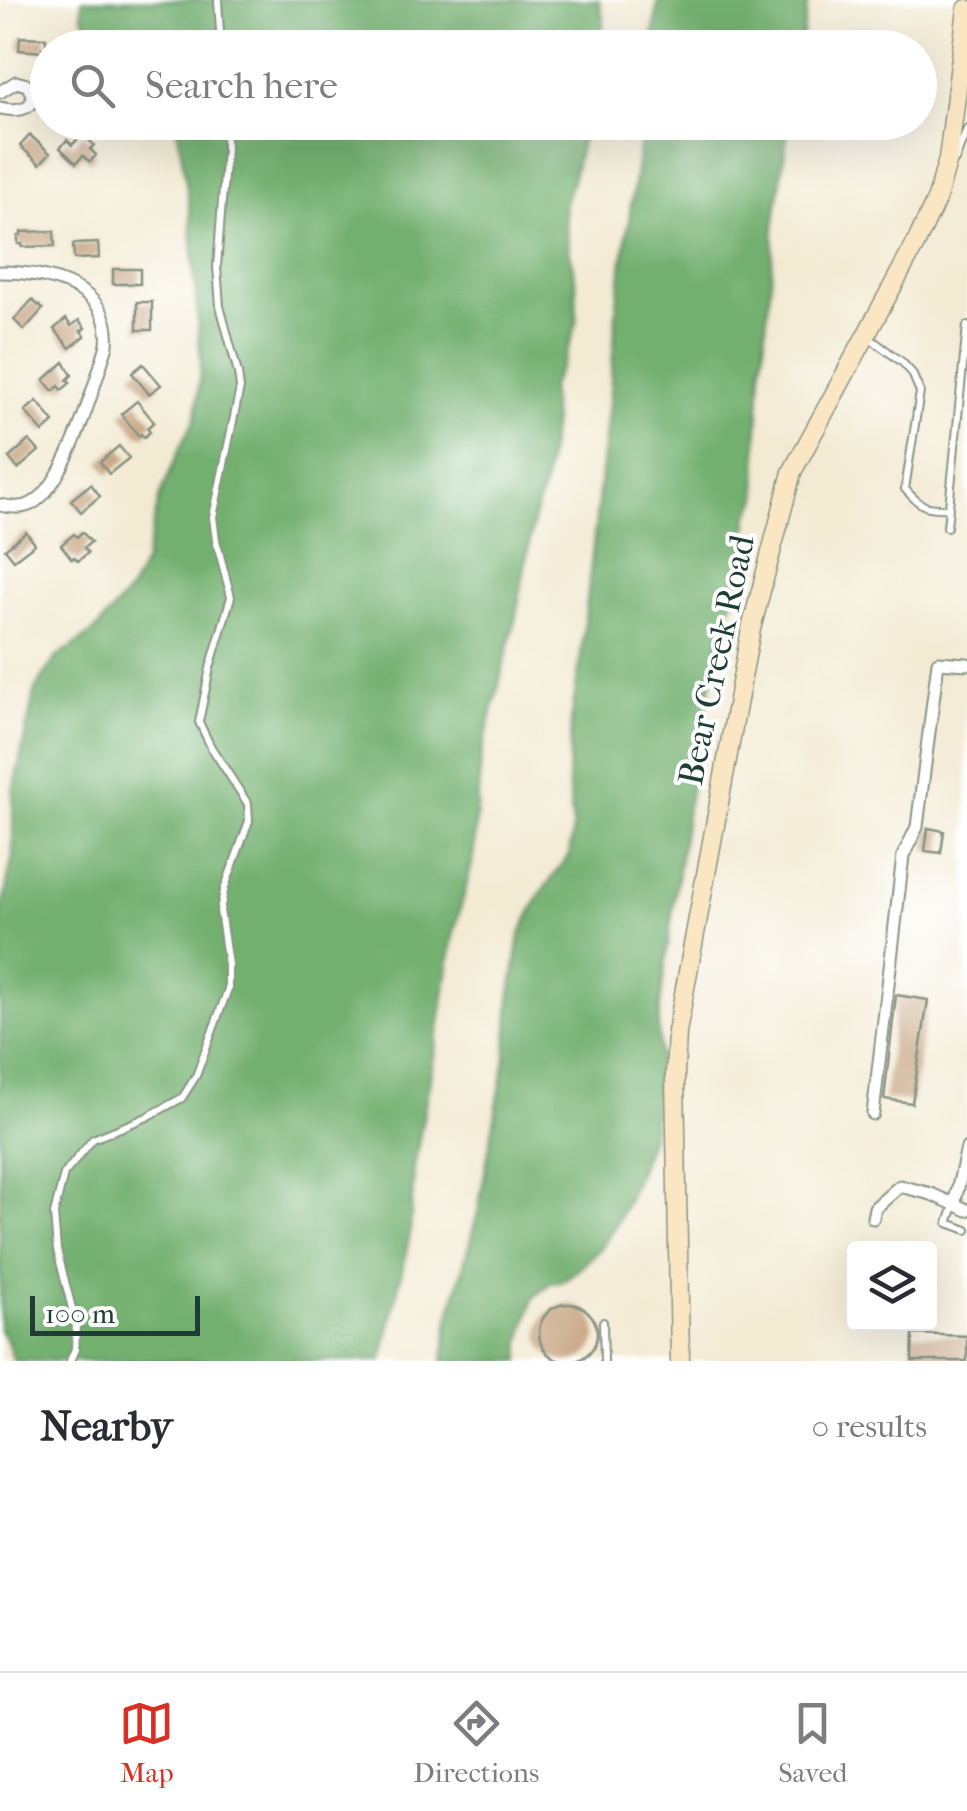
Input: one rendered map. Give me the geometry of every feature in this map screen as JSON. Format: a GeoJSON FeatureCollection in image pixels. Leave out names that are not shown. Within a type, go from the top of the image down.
{"type":"FeatureCollection","features":[{"type":"Feature","properties":{"kind":"street","name":"Bear Creek Road"},"geometry":{"type":"LineString","coordinates":[[680,1361],[677,1032],[751,629],[792,472],[925,227],[944,178],[967,9]]}},
{"type":"Feature","properties":{"kind":"street"},"geometry":{"type":"LineString","coordinates":[[0,92],[12,83],[23,83],[30,88]]}},
{"type":"Feature","properties":{"kind":"street"},"geometry":{"type":"LineString","coordinates":[[0,108],[22,110],[30,103]]}},
{"type":"Feature","properties":{"kind":"street"},"geometry":{"type":"LineString","coordinates":[[0,272],[50,277],[70,284],[100,308],[108,335],[88,404],[55,481],[28,506],[0,505]]}},
{"type":"Feature","properties":{"kind":"street"},"geometry":{"type":"LineString","coordinates":[[873,1114],[903,856],[917,827],[938,662],[967,664]]}},
{"type":"Feature","properties":{"kind":"street"},"geometry":{"type":"LineString","coordinates":[[873,1218],[875,1208],[900,1186],[961,1208],[967,1148]]}},
{"type":"Feature","properties":{"kind":"lane"},"geometry":{"type":"LineString","coordinates":[[218,0],[219,30]]}},
{"type":"Feature","properties":{"kind":"lane"},"geometry":{"type":"LineString","coordinates":[[944,178],[967,129]]}},
{"type":"Feature","properties":{"kind":"lane"},"geometry":{"type":"LineString","coordinates":[[70,1361],[75,1349],[76,1324],[57,1250],[54,1214],[64,1174],[93,1140],[147,1118],[182,1098],[196,1076],[228,989],[220,910],[249,821],[248,804],[199,722],[231,597],[214,517],[240,388],[220,306],[216,267],[225,140]]}},
{"type":"Feature","properties":{"kind":"lane"},"geometry":{"type":"LineString","coordinates":[[947,528],[967,326]]}},
{"type":"Feature","properties":{"kind":"lane"},"geometry":{"type":"LineString","coordinates":[[866,335],[912,372],[920,392],[905,488],[918,504],[948,508]]}},
{"type":"Feature","properties":{"kind":"lane"},"geometry":{"type":"LineString","coordinates":[[961,1208],[948,1223],[967,1230]]}},
{"type":"Feature","properties":{"kind":"lane"},"geometry":{"type":"LineString","coordinates":[[603,1322],[604,1361]]}},
{"type":"Feature","properties":{"kind":"green space"},"geometry":{"type":"Polygon","coordinates":[[[82,0],[599,0],[604,24],[602,30],[89,30],[82,14],[82,0]]]}},
{"type":"Feature","properties":{"kind":"green space"},"geometry":{"type":"Polygon","coordinates":[[[658,0],[808,0],[804,30],[654,30],[658,0]]]}},
{"type":"Feature","properties":{"kind":"green space"},"geometry":{"type":"Polygon","coordinates":[[[179,140],[581,140],[564,206],[576,283],[577,322],[550,387],[553,421],[545,480],[481,756],[473,860],[452,940],[414,1167],[410,1234],[382,1361],[14,1361],[0,1330],[0,919],[13,855],[13,792],[35,690],[55,659],[95,631],[131,589],[145,561],[159,499],[196,417],[201,364],[189,202],[179,140]]]}},
{"type":"Feature","properties":{"kind":"green space"},"geometry":{"type":"Polygon","coordinates":[[[641,140],[787,140],[774,227],[761,374],[758,499],[748,517],[746,559],[720,639],[687,807],[662,988],[652,1134],[629,1197],[600,1249],[579,1269],[561,1282],[550,1283],[533,1298],[520,1361],[443,1361],[449,1319],[478,1212],[506,1057],[520,935],[539,896],[569,855],[573,828],[568,780],[571,722],[617,302],[641,140]]]}},
{"type":"Feature","properties":{"kind":"building"},"geometry":{"type":"Polygon","coordinates":[[[20,37],[30,37],[30,51],[19,50],[20,37]]]}},
{"type":"Feature","properties":{"kind":"building"},"geometry":{"type":"Polygon","coordinates":[[[30,135],[30,140],[36,140],[50,153],[40,164],[20,146],[30,135]]]}},
{"type":"Feature","properties":{"kind":"building"},"geometry":{"type":"Polygon","coordinates":[[[67,140],[72,145],[77,140],[89,140],[96,155],[90,162],[83,156],[76,163],[60,148],[67,140]]]}},
{"type":"Feature","properties":{"kind":"building"},"geometry":{"type":"Polygon","coordinates":[[[54,231],[55,246],[18,244],[21,232],[54,231]]]}},
{"type":"Feature","properties":{"kind":"building"},"geometry":{"type":"Polygon","coordinates":[[[98,243],[99,258],[74,259],[73,244],[98,243]]]}},
{"type":"Feature","properties":{"kind":"building"},"geometry":{"type":"Polygon","coordinates":[[[113,269],[140,269],[140,284],[113,284],[113,269]]]}},
{"type":"Feature","properties":{"kind":"building"},"geometry":{"type":"Polygon","coordinates":[[[32,300],[43,309],[24,330],[14,320],[32,300]]]}},
{"type":"Feature","properties":{"kind":"building"},"geometry":{"type":"Polygon","coordinates":[[[137,302],[152,302],[152,330],[137,330],[137,302]]]}},
{"type":"Feature","properties":{"kind":"building"},"geometry":{"type":"Polygon","coordinates":[[[66,319],[71,326],[79,320],[85,328],[81,331],[85,336],[70,348],[54,329],[66,319]]]}},
{"type":"Feature","properties":{"kind":"building"},"geometry":{"type":"Polygon","coordinates":[[[64,362],[72,375],[67,380],[70,383],[53,391],[44,380],[64,362]]]}},
{"type":"Feature","properties":{"kind":"building"},"geometry":{"type":"Polygon","coordinates":[[[143,364],[161,385],[149,394],[132,373],[143,364]]]}},
{"type":"Feature","properties":{"kind":"building"},"geometry":{"type":"Polygon","coordinates":[[[37,401],[54,422],[43,432],[25,411],[37,401]]]}},
{"type":"Feature","properties":{"kind":"building"},"geometry":{"type":"Polygon","coordinates":[[[137,401],[154,422],[144,437],[121,414],[137,401]]]}},
{"type":"Feature","properties":{"kind":"building"},"geometry":{"type":"Polygon","coordinates":[[[29,440],[39,451],[18,469],[9,458],[29,440]]]}},
{"type":"Feature","properties":{"kind":"building"},"geometry":{"type":"Polygon","coordinates":[[[119,446],[129,458],[109,474],[100,462],[119,446]]]}},
{"type":"Feature","properties":{"kind":"building"},"geometry":{"type":"Polygon","coordinates":[[[91,484],[100,496],[81,512],[71,500],[91,484]]]}},
{"type":"Feature","properties":{"kind":"building"},"geometry":{"type":"Polygon","coordinates":[[[26,532],[35,544],[14,560],[5,549],[26,532]]]}},
{"type":"Feature","properties":{"kind":"building"},"geometry":{"type":"Polygon","coordinates":[[[82,532],[91,542],[84,548],[88,553],[78,561],[61,545],[82,532]]]}},
{"type":"Feature","properties":{"kind":"building"},"geometry":{"type":"Polygon","coordinates":[[[928,828],[944,831],[941,853],[925,851],[928,828]]]}},
{"type":"Feature","properties":{"kind":"building"},"geometry":{"type":"Polygon","coordinates":[[[896,995],[928,1000],[912,1103],[884,1099],[896,995]]]}},
{"type":"Feature","properties":{"kind":"building"},"geometry":{"type":"Polygon","coordinates":[[[557,1306],[579,1306],[595,1322],[595,1344],[579,1360],[557,1360],[541,1344],[541,1322],[557,1306]]]}},
{"type":"Feature","properties":{"kind":"building"},"geometry":{"type":"Polygon","coordinates":[[[913,1334],[967,1336],[967,1361],[912,1361],[913,1334]]]}}]}
